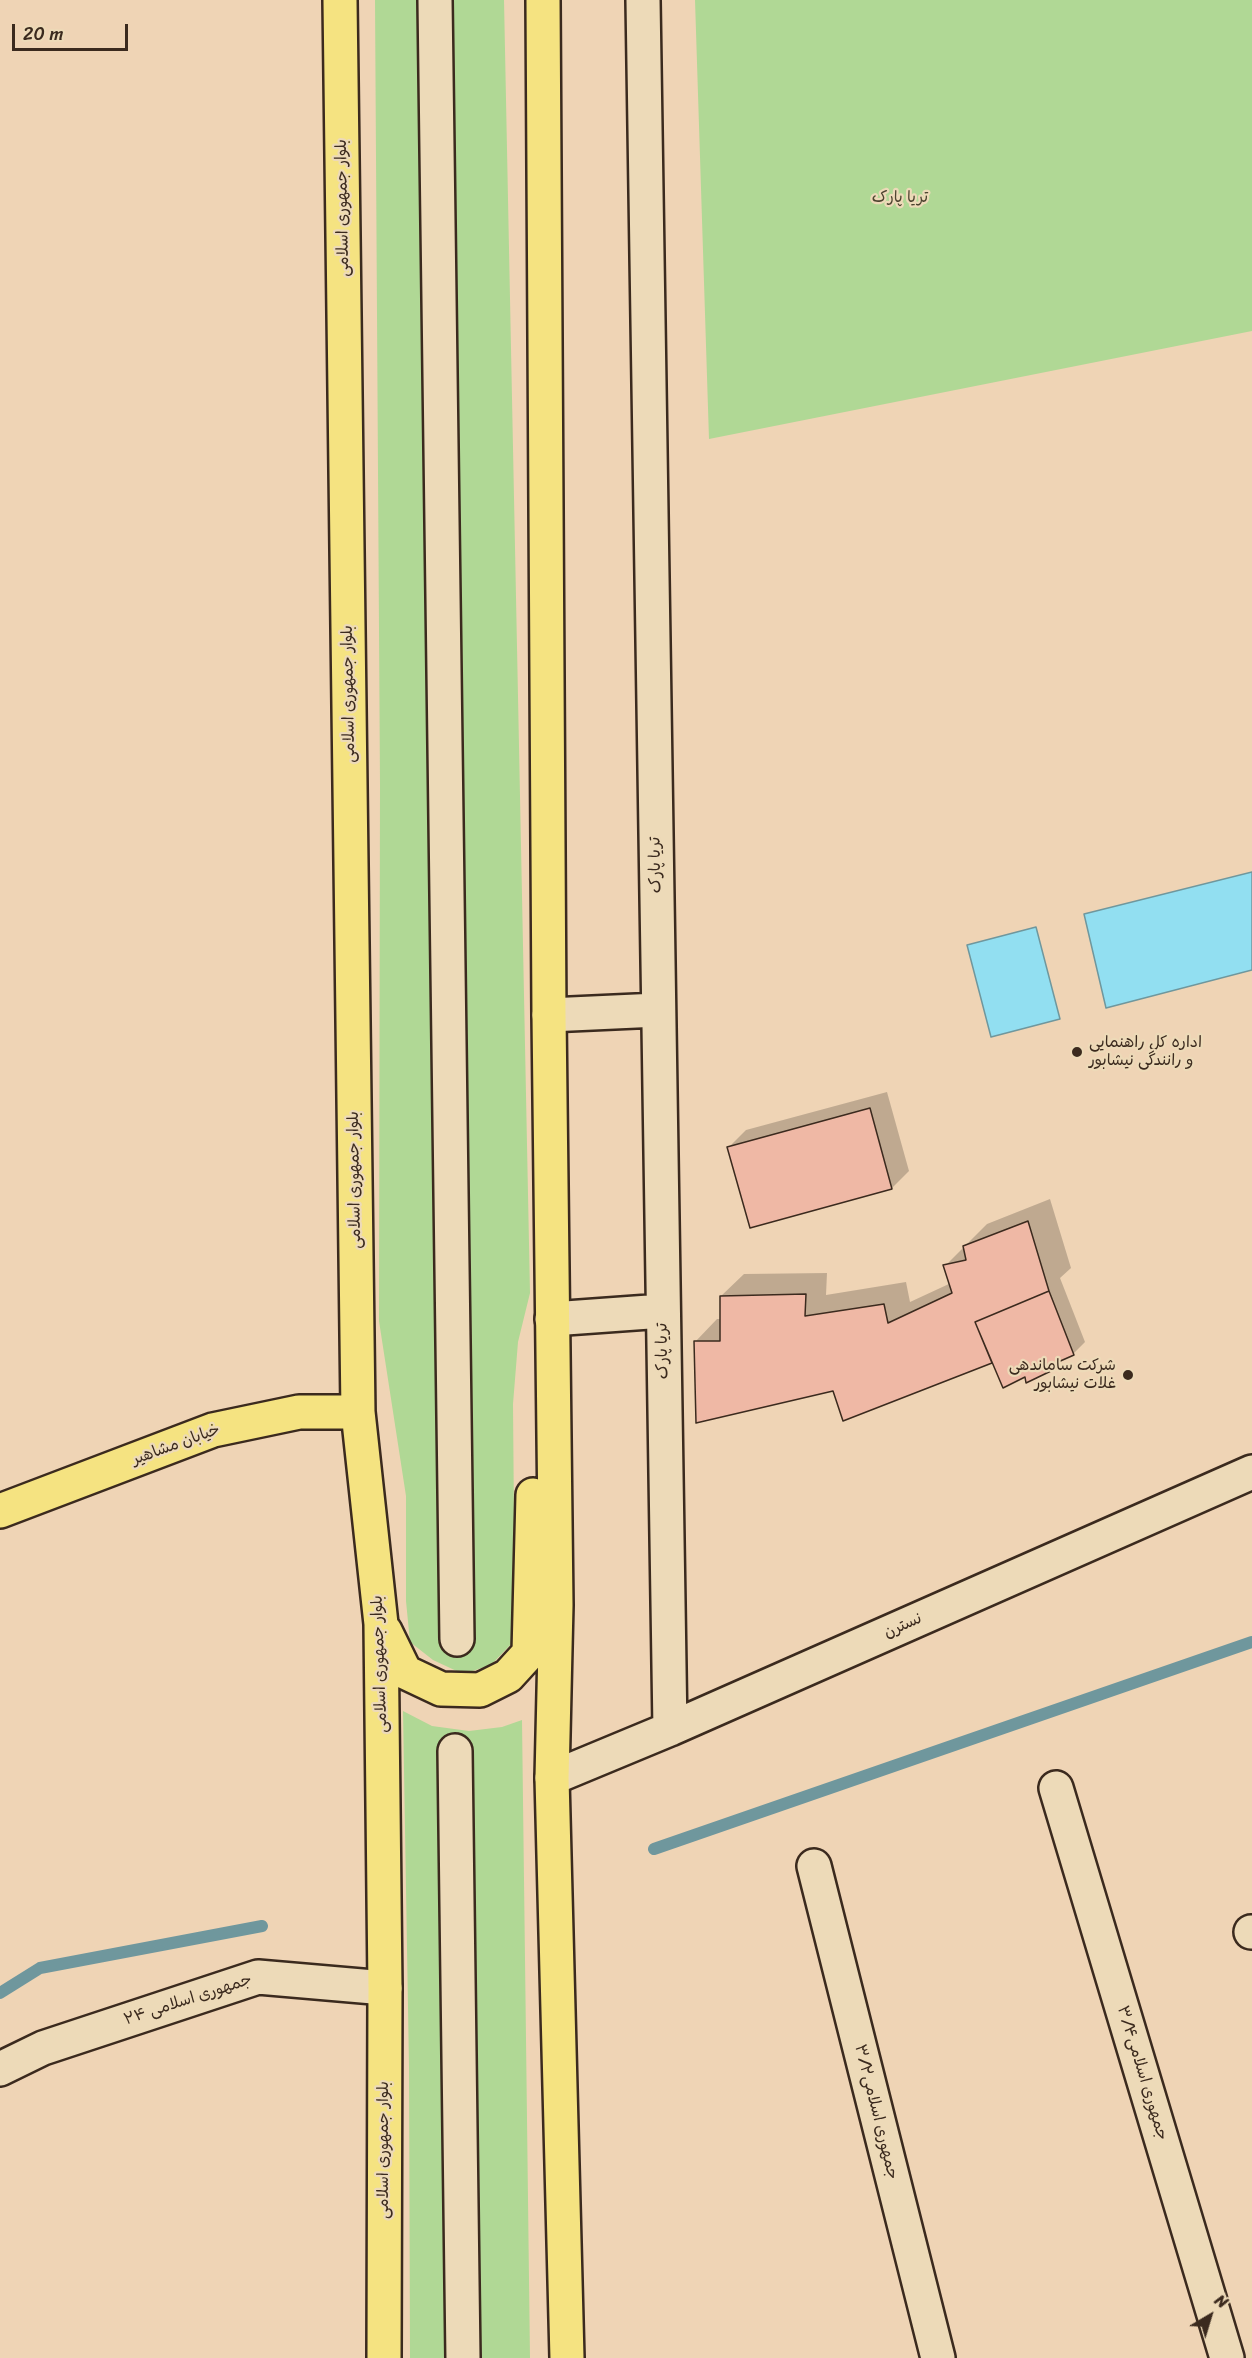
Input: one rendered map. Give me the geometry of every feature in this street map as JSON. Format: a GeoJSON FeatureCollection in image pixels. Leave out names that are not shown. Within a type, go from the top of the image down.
{"type":"FeatureCollection","features":[{"type":"Feature","properties":{"kind":"main road","name":"بلوار جمهوری اسلامی"},"geometry":{"type":"LineString","coordinates":[[340,0],[358,1412],[381,1624],[385,1988],[384,2358]]}},
{"type":"Feature","properties":{"kind":"main road"},"geometry":{"type":"LineString","coordinates":[[543,0],[549,1016],[556,1605],[552,1778],[567,2358]]}},
{"type":"Feature","properties":{"kind":"main road"},"geometry":{"type":"LineString","coordinates":[[381,1624],[405,1672],[441,1689],[480,1690],[508,1676],[529,1653],[536,1404],[552,1319]]}},
{"type":"Feature","properties":{"kind":"main road","name":"خیابان مشاهیر"},"geometry":{"type":"LineString","coordinates":[[0,1510],[213,1430],[299,1412],[358,1412]]}},
{"type":"Feature","properties":{"kind":"street"},"geometry":{"type":"LineString","coordinates":[[435,0],[457,1639]]}},
{"type":"Feature","properties":{"kind":"street","name":"تریا پارک"},"geometry":{"type":"LineString","coordinates":[[643,0],[670,1729]]}},
{"type":"Feature","properties":{"kind":"street"},"geometry":{"type":"LineString","coordinates":[[549,1016],[658,1010]]}},
{"type":"Feature","properties":{"kind":"street"},"geometry":{"type":"LineString","coordinates":[[552,1319],[663,1311]]}},
{"type":"Feature","properties":{"kind":"street","name":"نسترن"},"geometry":{"type":"LineString","coordinates":[[552,1778],[670,1729],[1252,1472]]}},
{"type":"Feature","properties":{"kind":"street"},"geometry":{"type":"LineString","coordinates":[[456,1751],[463,2358]]}},
{"type":"Feature","properties":{"kind":"street","name":"جمهوری اسلامی۳/۴"},"geometry":{"type":"LineString","coordinates":[[1056,1788],[1227,2358]]}},
{"type":"Feature","properties":{"kind":"street","name":"جمهوری اسلامی۳/۲"},"geometry":{"type":"LineString","coordinates":[[814,1866],[938,2358]]}},
{"type":"Feature","properties":{"kind":"street","name":"جمهوری اسلامی ۲۴"},"geometry":{"type":"LineString","coordinates":[[0,2069],[43,2048],[258,1977],[385,1988]]}},
{"type":"Feature","properties":{"kind":"green space"},"geometry":{"type":"Polygon","coordinates":[[[375,0],[504,0],[530,1293],[518,1342],[513,1404],[515,1640],[491,1665],[463,1674],[433,1660],[410,1642],[406,1601],[406,1496],[379,1321],[380,784],[375,0]]]}},
{"type":"Feature","properties":{"kind":"green space","name":"تریا پارک"},"geometry":{"type":"Polygon","coordinates":[[[695,0],[1252,0],[1252,331],[709,439],[695,0]]]}},
{"type":"Feature","properties":{"kind":"green space"},"geometry":{"type":"Polygon","coordinates":[[[403,1711],[432,1726],[469,1731],[502,1727],[522,1720],[530,2358],[410,2358],[409,2066],[403,1711]]]}},
{"type":"Feature","properties":{"kind":"water"},"geometry":{"type":"Polygon","coordinates":[[[1252,872],[1252,970],[1106,1008],[1084,914],[1252,872]]]}},
{"type":"Feature","properties":{"kind":"water"},"geometry":{"type":"Polygon","coordinates":[[[1036,927],[1060,1019],[991,1037],[967,945],[1036,927]]]}},
{"type":"Feature","properties":{"kind":"building"},"geometry":{"type":"Polygon","coordinates":[[[870,1108],[892,1189],[750,1228],[727,1147],[870,1108]]]}},
{"type":"Feature","properties":{"kind":"building"},"geometry":{"type":"Polygon","coordinates":[[[1028,1221],[1049,1291],[975,1322],[992,1363],[843,1421],[833,1391],[696,1423],[694,1341],[720,1341],[720,1296],[806,1294],[805,1316],[884,1304],[888,1323],[952,1293],[943,1265],[966,1260],[963,1246],[1028,1221]]]}},
{"type":"Feature","properties":{"kind":"building"},"geometry":{"type":"Polygon","coordinates":[[[1049,1291],[1074,1355],[1049,1366],[1051,1371],[1026,1383],[1025,1377],[1003,1388],[975,1322],[1049,1291]]]}},
{"type":"Feature","properties":{"kind":"waterway"},"geometry":{"type":"LineString","coordinates":[[654,1849],[1252,1642]]}},
{"type":"Feature","properties":{"kind":"waterway"},"geometry":{"type":"LineString","coordinates":[[0,1993],[40,1968],[262,1926]]}},
{"type":"Feature","properties":{"kind":"place","name":"اداره کل راهنمایی و رانندگی نیشابور"},"geometry":{"type":"Point","coordinates":[1077,1052]}},
{"type":"Feature","properties":{"kind":"place","name":"شرکت ساماندهی غلات نیشابور"},"geometry":{"type":"Point","coordinates":[1128,1375]}}]}
